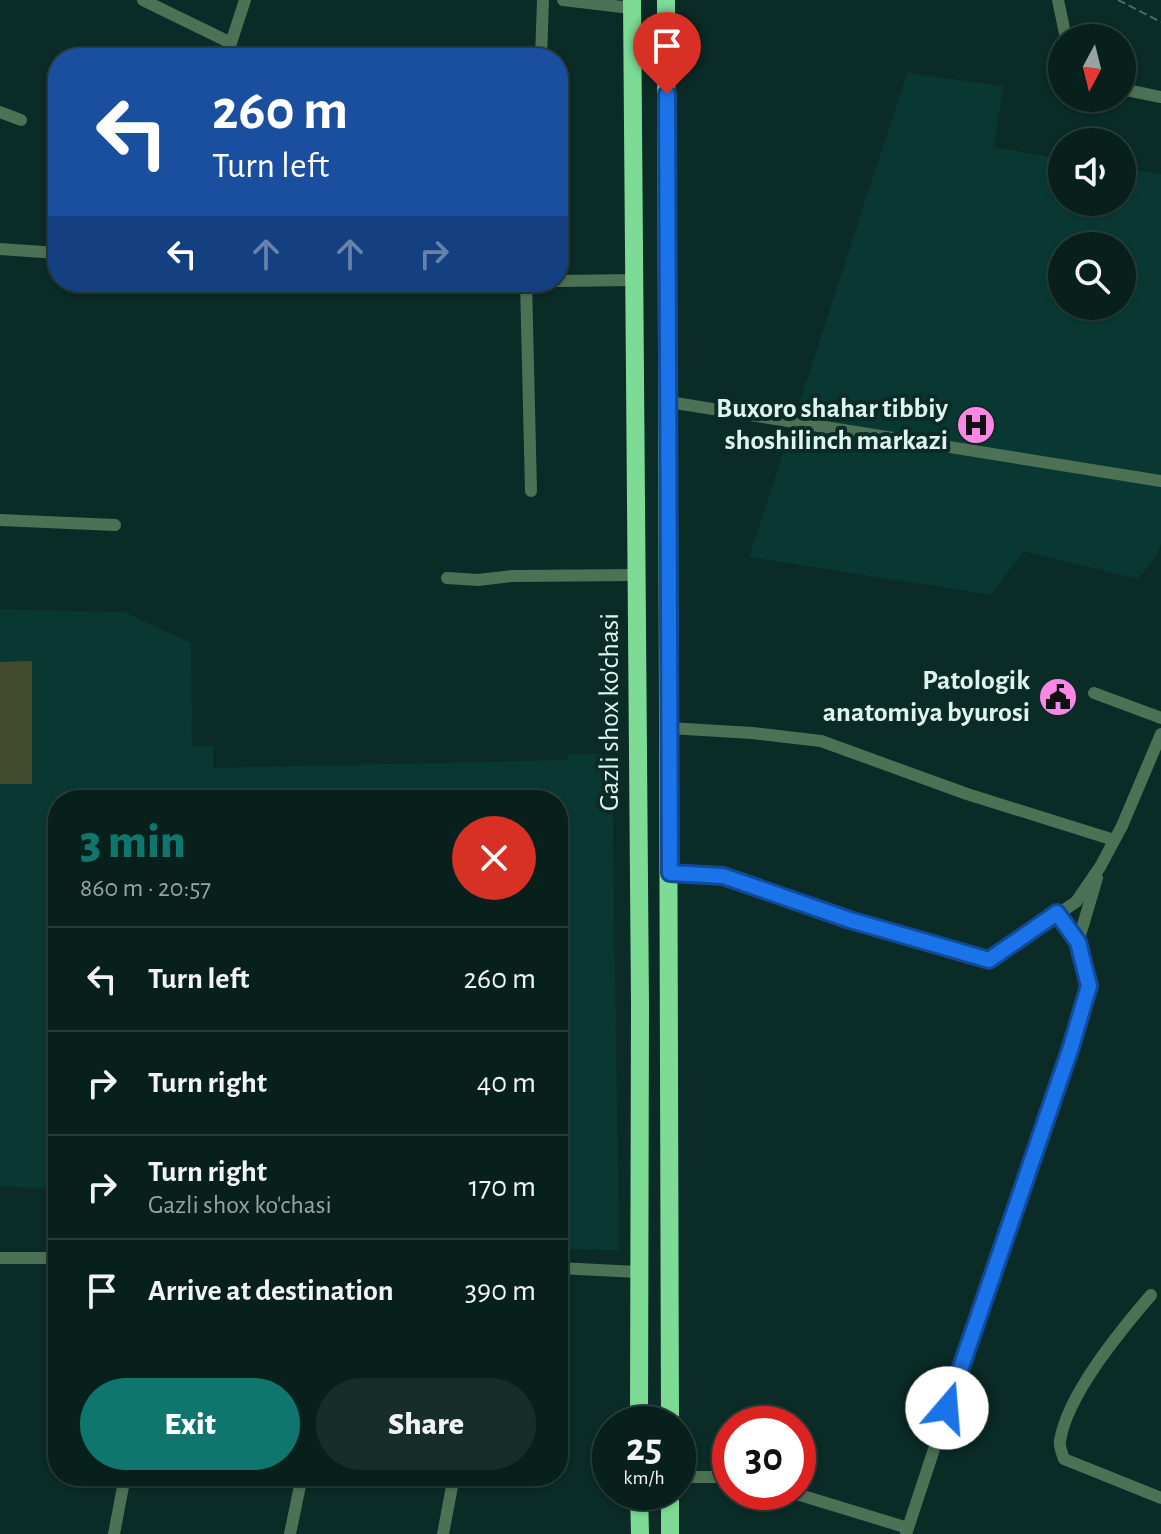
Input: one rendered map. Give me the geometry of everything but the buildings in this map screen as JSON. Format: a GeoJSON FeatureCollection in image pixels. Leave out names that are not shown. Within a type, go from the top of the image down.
{"type":"FeatureCollection","features":[{"type":"Feature","properties":{"kind":"highway"},"geometry":{"type":"LineString","coordinates":[[666,0],[670,1406]]}},
{"type":"Feature","properties":{"kind":"highway","name":"Gazli shox ko'chasi"},"geometry":{"type":"LineString","coordinates":[[632,4],[640,990],[639,1406]]}},
{"type":"Feature","properties":{"kind":"highway"},"geometry":{"type":"LineString","coordinates":[[639,1510],[640,1534]]}},
{"type":"Feature","properties":{"kind":"highway"},"geometry":{"type":"LineString","coordinates":[[670,1510],[670,1534]]}},
{"type":"Feature","properties":{"kind":"street"},"geometry":{"type":"LineString","coordinates":[[143,0],[231,43]]}},
{"type":"Feature","properties":{"kind":"street"},"geometry":{"type":"LineString","coordinates":[[229,48],[245,0]]}},
{"type":"Feature","properties":{"kind":"street"},"geometry":{"type":"LineString","coordinates":[[541,48],[543,0]]}},
{"type":"Feature","properties":{"kind":"street"},"geometry":{"type":"LineString","coordinates":[[563,0],[632,4]]}},
{"type":"Feature","properties":{"kind":"street"},"geometry":{"type":"LineString","coordinates":[[1058,0],[1063,24]]}},
{"type":"Feature","properties":{"kind":"street"},"geometry":{"type":"LineString","coordinates":[[1136,92],[1161,97]]}},
{"type":"Feature","properties":{"kind":"street"},"geometry":{"type":"LineString","coordinates":[[0,112],[21,120]]}},
{"type":"Feature","properties":{"kind":"street"},"geometry":{"type":"LineString","coordinates":[[0,249],[48,252]]}},
{"type":"Feature","properties":{"kind":"street"},"geometry":{"type":"LineString","coordinates":[[568,281],[634,280]]}},
{"type":"Feature","properties":{"kind":"street"},"geometry":{"type":"LineString","coordinates":[[526,292],[531,491]]}},
{"type":"Feature","properties":{"kind":"street"},"geometry":{"type":"LineString","coordinates":[[669,402],[1161,481]]}},
{"type":"Feature","properties":{"kind":"street"},"geometry":{"type":"LineString","coordinates":[[0,520],[115,525]]}},
{"type":"Feature","properties":{"kind":"street"},"geometry":{"type":"LineString","coordinates":[[447,578],[478,580],[512,576],[637,575]]}},
{"type":"Feature","properties":{"kind":"street"},"geometry":{"type":"LineString","coordinates":[[1094,693],[1161,718]]}},
{"type":"Feature","properties":{"kind":"street"},"geometry":{"type":"LineString","coordinates":[[669,728],[821,741],[967,794],[1114,840]]}},
{"type":"Feature","properties":{"kind":"street"},"geometry":{"type":"LineString","coordinates":[[670,873],[723,876],[850,920],[989,960],[1076,902],[1100,867],[1157,756],[1161,734]]}},
{"type":"Feature","properties":{"kind":"street"},"geometry":{"type":"LineString","coordinates":[[1078,942],[1100,867]]}},
{"type":"Feature","properties":{"kind":"street"},"geometry":{"type":"LineString","coordinates":[[816,1501],[907,1531],[1089,986],[1078,942],[1057,913]]}},
{"type":"Feature","properties":{"kind":"street"},"geometry":{"type":"LineString","coordinates":[[0,1258],[48,1258]]}},
{"type":"Feature","properties":{"kind":"street"},"geometry":{"type":"LineString","coordinates":[[568,1268],[638,1272]]}},
{"type":"Feature","properties":{"kind":"street"},"geometry":{"type":"LineString","coordinates":[[1151,1295],[1111,1342],[1069,1412],[1059,1444],[1064,1459],[1161,1498]]}},
{"type":"Feature","properties":{"kind":"street"},"geometry":{"type":"LineString","coordinates":[[114,1534],[123,1486]]}},
{"type":"Feature","properties":{"kind":"street"},"geometry":{"type":"LineString","coordinates":[[290,1534],[300,1486]]}},
{"type":"Feature","properties":{"kind":"street"},"geometry":{"type":"LineString","coordinates":[[443,1534],[452,1486]]}},
{"type":"Feature","properties":{"kind":"path"},"geometry":{"type":"LineString","coordinates":[[1118,0],[1161,22]]}},
{"type":"Feature","properties":{"kind":"shaded area","name":"Buxoro shahar tibbiy shoshilinch markazi"},"geometry":{"type":"Polygon","coordinates":[[[907,73],[1003,86],[994,147],[1048,157],[1048,216],[1136,216],[1136,170],[1161,174],[1161,544],[1157,555],[1138,579],[1023,551],[991,595],[749,557],[907,73]]]}},
{"type":"Feature","properties":{"kind":"shaded area"},"geometry":{"type":"Polygon","coordinates":[[[0,609],[124,612],[191,643],[192,746],[213,746],[213,768],[568,760],[569,754],[612,754],[619,1250],[568,1249],[568,790],[48,790],[48,1188],[0,1187],[0,609]]]}},
{"type":"Feature","properties":{"kind":"green space"},"geometry":{"type":"Polygon","coordinates":[[[32,661],[32,784],[0,784],[0,662],[32,661]]]}},
{"type":"Feature","properties":{"kind":"place","name":"Buxoro shahar tibbiy shoshilinch markazi"},"geometry":{"type":"Point","coordinates":[976,425]}},
{"type":"Feature","properties":{"kind":"place","name":"Patologik anatomiya byurosi"},"geometry":{"type":"Point","coordinates":[1058,697]}},
{"type":"Feature","properties":{"kind":"route"},"geometry":{"type":"LineString","coordinates":[[667,94],[670,873],[723,876],[850,920],[989,960],[1057,913],[1078,942],[1089,986],[947,1408]]}}]}
